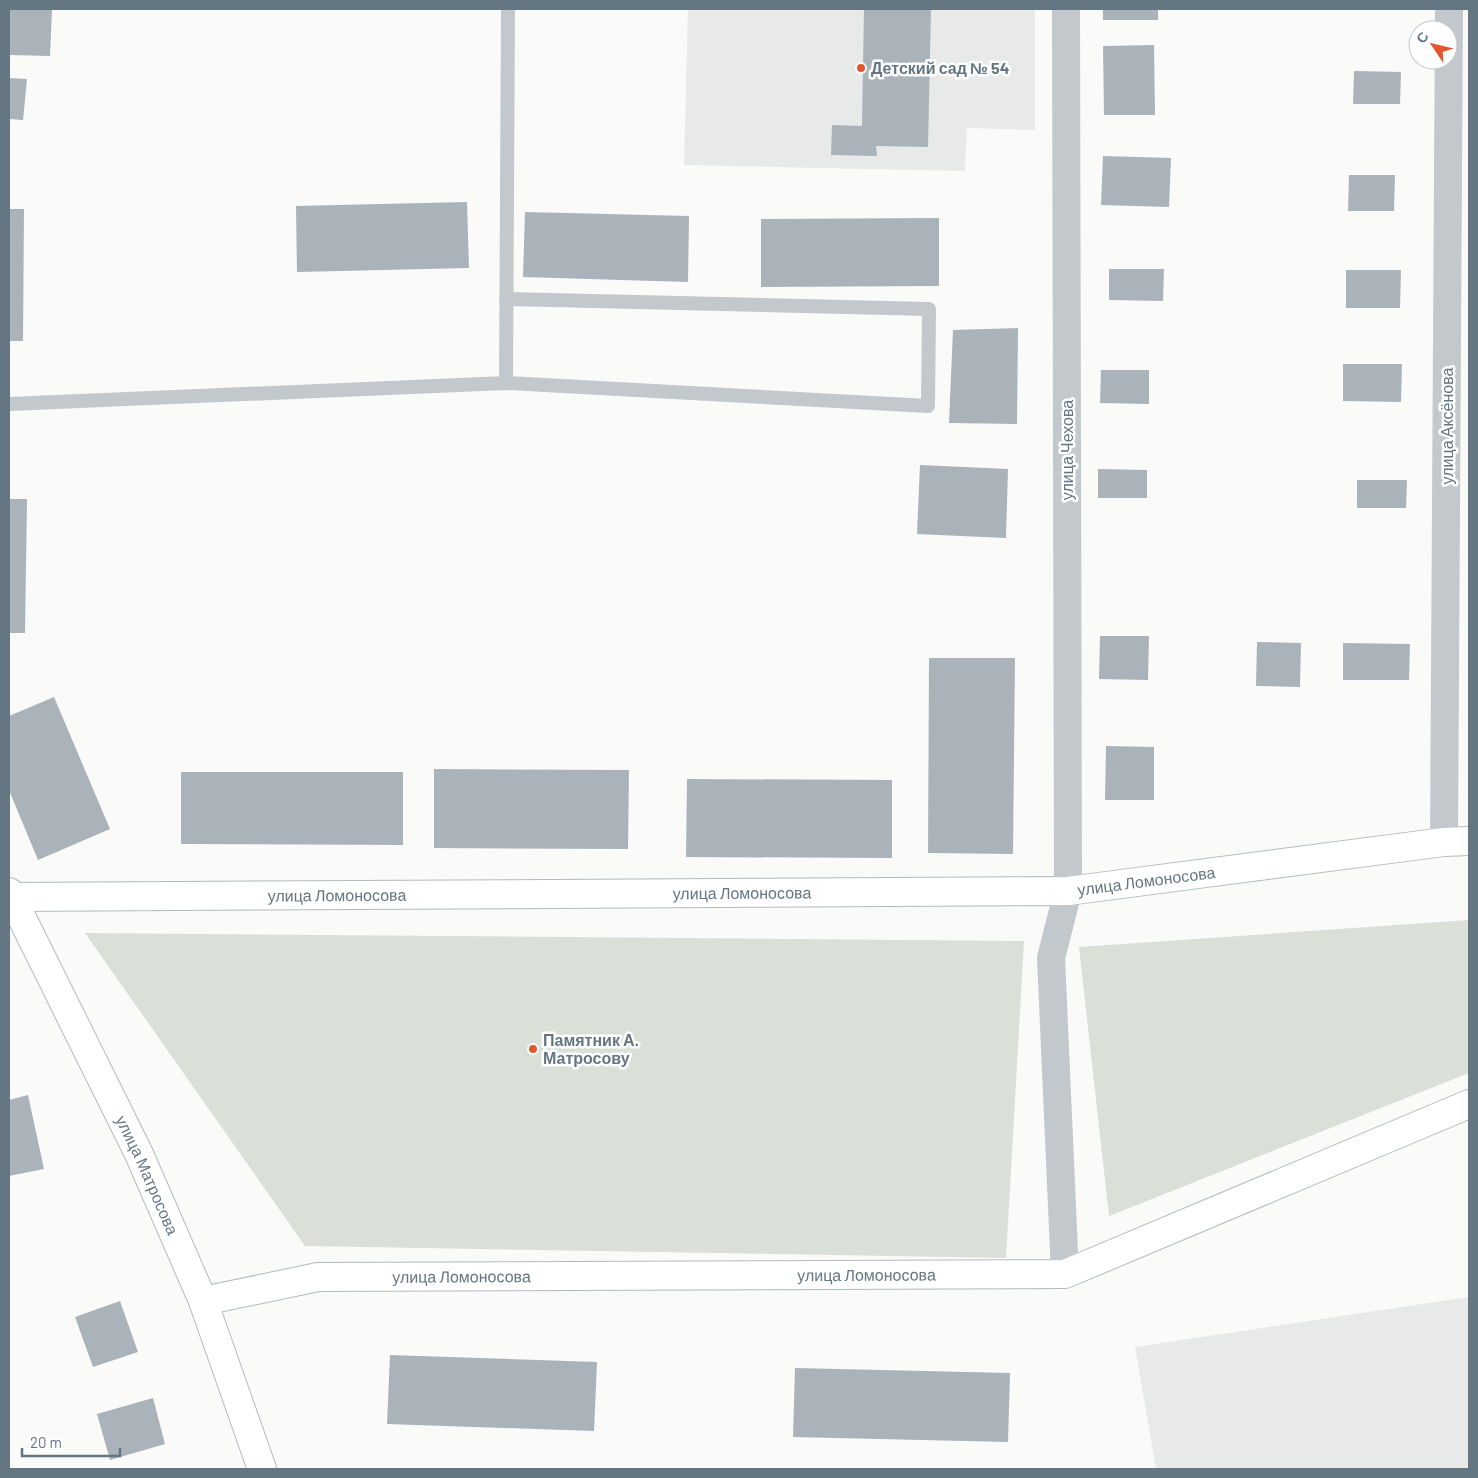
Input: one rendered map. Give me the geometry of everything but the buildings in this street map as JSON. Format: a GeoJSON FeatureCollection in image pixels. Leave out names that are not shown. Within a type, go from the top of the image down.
{"type":"FeatureCollection","features":[{"type":"Feature","properties":{"kind":"street","name":"улица Чехова"},"geometry":{"type":"LineString","coordinates":[[1066,9],[1068,891],[1051,958],[1066,1274]]}},
{"type":"Feature","properties":{"kind":"street","name":"улица Аксёнова"},"geometry":{"type":"LineString","coordinates":[[1449,9],[1457,842]]}},
{"type":"Feature","properties":{"kind":"street","name":"улица Ломоносова"},"geometry":{"type":"LineString","coordinates":[[10,896],[1068,891],[1457,842]]}},
{"type":"Feature","properties":{"kind":"street","name":"улица Матросова"},"geometry":{"type":"LineString","coordinates":[[10,896],[139,1154],[203,1301],[262,1469]]}},
{"type":"Feature","properties":{"kind":"street","name":"улица Ломоносова"},"geometry":{"type":"LineString","coordinates":[[203,1301],[318,1277],[1066,1274],[1469,1104]]}},
{"type":"Feature","properties":{"kind":"lane"},"geometry":{"type":"LineString","coordinates":[[506,383],[508,9]]}},
{"type":"Feature","properties":{"kind":"lane"},"geometry":{"type":"LineString","coordinates":[[9,404],[506,383],[928,406],[929,309],[506,299]]}},
{"type":"Feature","properties":{"kind":"shaded area","name":"Детский сад № 54"},"geometry":{"type":"Polygon","coordinates":[[[688,9],[1035,9],[1035,130],[967,128],[965,171],[684,165],[688,9]]]}},
{"type":"Feature","properties":{"kind":"shaded area"},"geometry":{"type":"Polygon","coordinates":[[[1469,920],[1469,1073],[1109,1216],[1079,947],[1469,920]]]}},
{"type":"Feature","properties":{"kind":"shaded area"},"geometry":{"type":"Polygon","coordinates":[[[85,933],[1024,941],[1006,1258],[305,1246],[85,933]]]}},
{"type":"Feature","properties":{"kind":"shaded area"},"geometry":{"type":"Polygon","coordinates":[[[1469,1297],[1469,1469],[1156,1469],[1135,1347],[1469,1297]]]}},
{"type":"Feature","properties":{"kind":"place","name":"Детский сад № 54"},"geometry":{"type":"Point","coordinates":[861,68]}},
{"type":"Feature","properties":{"kind":"place","name":"Памятник А. Матросову"},"geometry":{"type":"Point","coordinates":[533,1049]}}]}
